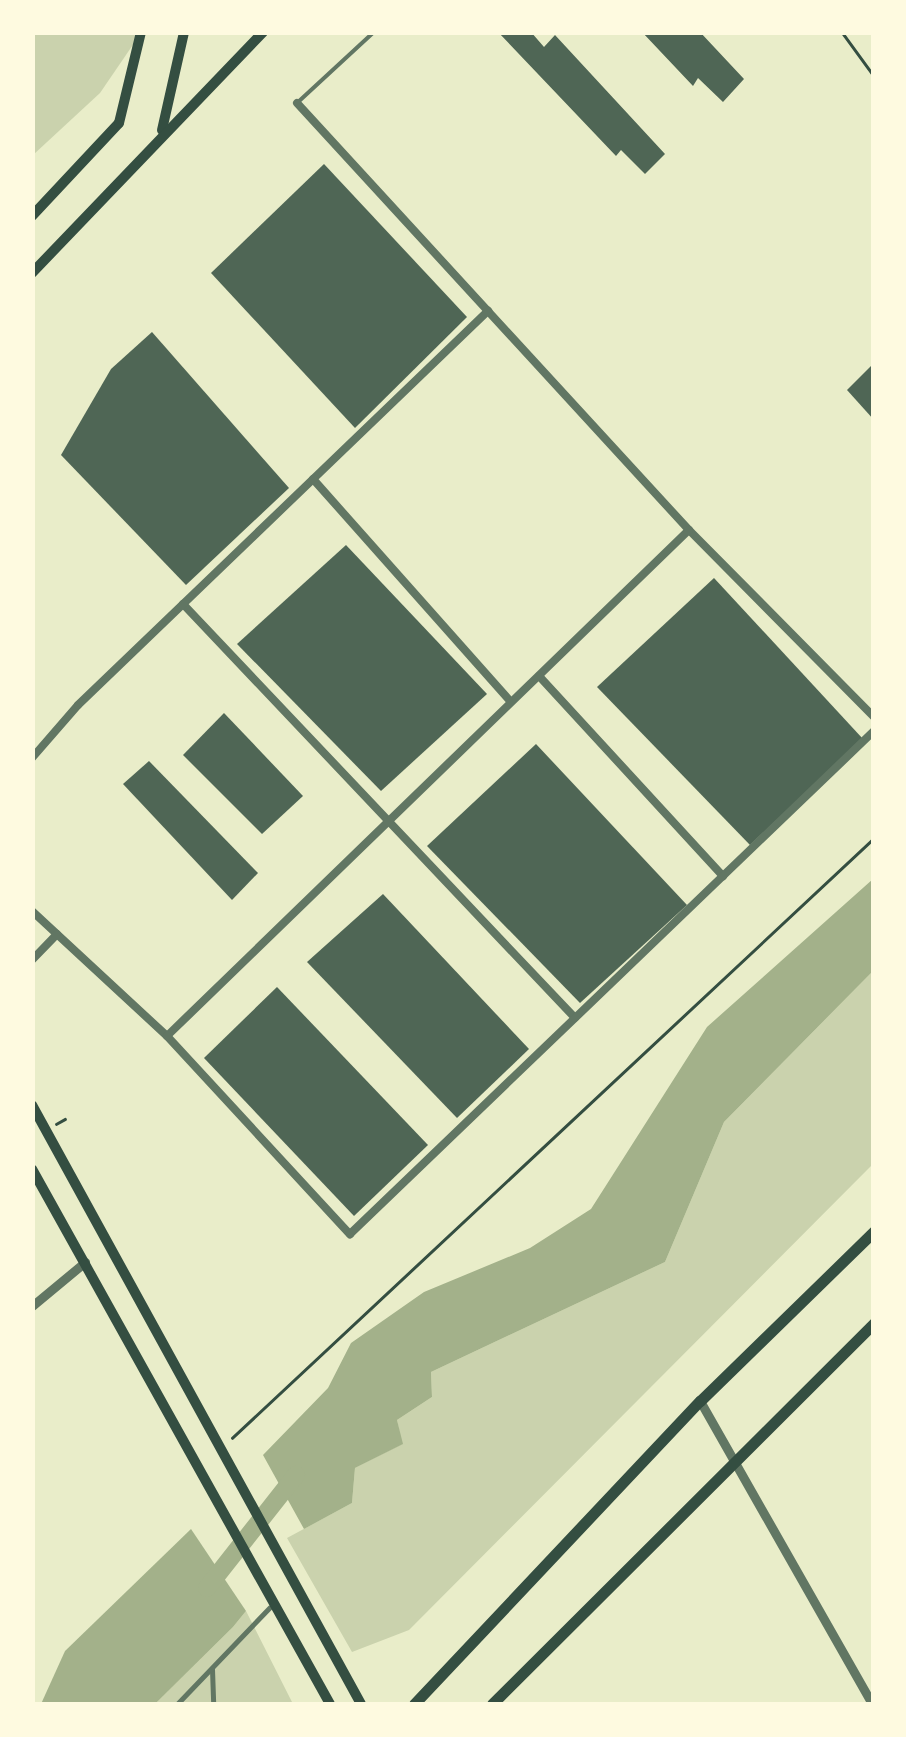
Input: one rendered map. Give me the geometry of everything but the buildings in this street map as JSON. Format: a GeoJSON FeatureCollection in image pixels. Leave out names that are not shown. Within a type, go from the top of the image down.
{"type":"FeatureCollection","features":[{"type":"Feature","properties":{"kind":"main road"},"geometry":{"type":"LineString","coordinates":[[32,216],[119,122],[140,32]]}},
{"type":"Feature","properties":{"kind":"main road"},"geometry":{"type":"LineString","coordinates":[[162,131],[184,32]]}},
{"type":"Feature","properties":{"kind":"main road"},"geometry":{"type":"LineString","coordinates":[[32,273],[162,131],[263,32]]}},
{"type":"Feature","properties":{"kind":"main road"},"geometry":{"type":"LineString","coordinates":[[32,1106],[361,1704]]}},
{"type":"Feature","properties":{"kind":"main road"},"geometry":{"type":"LineString","coordinates":[[32,1169],[270,1607],[330,1704]]}},
{"type":"Feature","properties":{"kind":"main road"},"geometry":{"type":"LineString","coordinates":[[414,1704],[700,1401],[874,1231]]}},
{"type":"Feature","properties":{"kind":"main road"},"geometry":{"type":"LineString","coordinates":[[492,1704],[874,1323]]}},
{"type":"Feature","properties":{"kind":"street"},"geometry":{"type":"LineString","coordinates":[[296,103],[689,530],[874,717]]}},
{"type":"Feature","properties":{"kind":"street"},"geometry":{"type":"LineString","coordinates":[[32,758],[183,604],[488,311]]}},
{"type":"Feature","properties":{"kind":"street"},"geometry":{"type":"LineString","coordinates":[[313,479],[511,702]]}},
{"type":"Feature","properties":{"kind":"street"},"geometry":{"type":"LineString","coordinates":[[167,1036],[689,530]]}},
{"type":"Feature","properties":{"kind":"street"},"geometry":{"type":"LineString","coordinates":[[183,604],[575,1018]]}},
{"type":"Feature","properties":{"kind":"street"},"geometry":{"type":"LineString","coordinates":[[539,676],[723,876]]}},
{"type":"Feature","properties":{"kind":"street"},"geometry":{"type":"LineString","coordinates":[[32,911],[167,1036],[350,1234],[874,731]]}},
{"type":"Feature","properties":{"kind":"street"},"geometry":{"type":"LineString","coordinates":[[32,960],[57,934]]}},
{"type":"Feature","properties":{"kind":"street"},"geometry":{"type":"LineString","coordinates":[[32,1306],[85,1262]]}},
{"type":"Feature","properties":{"kind":"street"},"geometry":{"type":"LineString","coordinates":[[700,1401],[872,1704]]}},
{"type":"Feature","properties":{"kind":"street"},"geometry":{"type":"LineString","coordinates":[[177,1704],[270,1607]]}},
{"type":"Feature","properties":{"kind":"street"},"geometry":{"type":"LineString","coordinates":[[212,1670],[213,1704]]}},
{"type":"Feature","properties":{"kind":"lane"},"geometry":{"type":"LineString","coordinates":[[296,103],[374,32]]}},
{"type":"Feature","properties":{"kind":"path"},"geometry":{"type":"LineString","coordinates":[[842,32],[874,76]]}},
{"type":"Feature","properties":{"kind":"path"},"geometry":{"type":"LineString","coordinates":[[222,1446],[874,838]]}},
{"type":"Feature","properties":{"kind":"shaded area"},"geometry":{"type":"Polygon","coordinates":[[[33,33],[141,33],[100,93],[33,155],[33,33]]]}},
{"type":"Feature","properties":{"kind":"shaded area"},"geometry":{"type":"Polygon","coordinates":[[[873,879],[873,971],[724,1122],[665,1262],[431,1372],[432,1397],[397,1420],[403,1444],[355,1468],[352,1503],[304,1529],[263,1455],[328,1388],[351,1343],[424,1292],[530,1248],[591,1209],[707,1027],[873,879]]]}},
{"type":"Feature","properties":{"kind":"shaded area"},"geometry":{"type":"Polygon","coordinates":[[[873,971],[873,1164],[409,1630],[352,1652],[287,1538],[352,1503],[355,1468],[402,1444],[397,1420],[432,1397],[431,1372],[665,1262],[724,1122],[873,971]]]}},
{"type":"Feature","properties":{"kind":"shaded area"},"geometry":{"type":"Polygon","coordinates":[[[191,1529],[246,1611],[233,1627],[155,1704],[41,1704],[65,1651],[191,1529]]]}},
{"type":"Feature","properties":{"kind":"shaded area"},"geometry":{"type":"Polygon","coordinates":[[[246,1611],[293,1704],[155,1704],[233,1627],[246,1611]]]}},
{"type":"Feature","properties":{"kind":"waterway"},"geometry":{"type":"LineString","coordinates":[[207,1588],[296,1475]]}}]}
